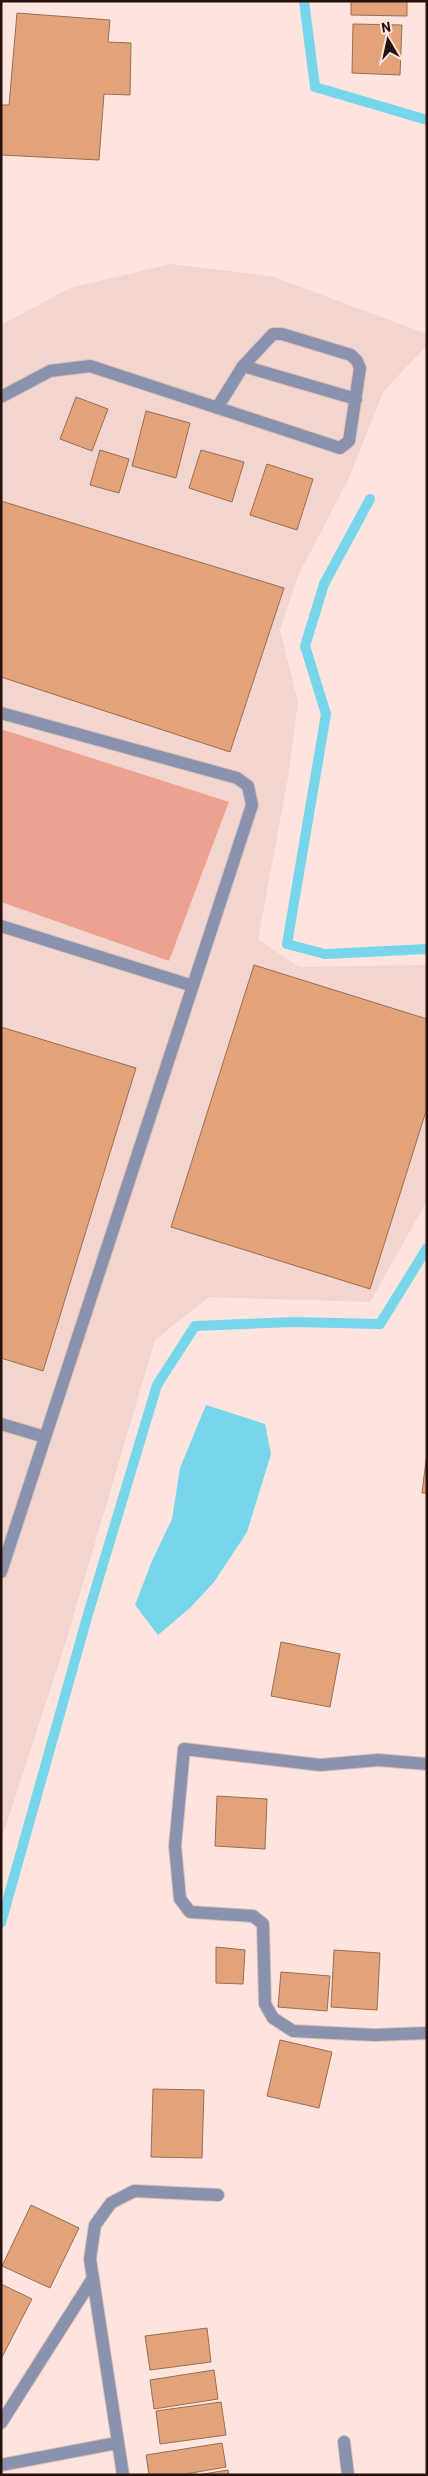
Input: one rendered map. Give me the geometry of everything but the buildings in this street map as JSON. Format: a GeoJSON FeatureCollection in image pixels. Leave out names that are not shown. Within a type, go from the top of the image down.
{"type":"FeatureCollection","features":[{"type":"Feature","properties":{"kind":"street"},"geometry":{"type":"LineString","coordinates":[[1,397],[50,371],[90,366],[217,408],[340,448],[349,441],[360,368],[357,361],[351,355],[282,334],[273,334],[243,366],[217,408]]}},
{"type":"Feature","properties":{"kind":"street"},"geometry":{"type":"LineString","coordinates":[[243,366],[356,399]]}},
{"type":"Feature","properties":{"kind":"street"},"geometry":{"type":"LineString","coordinates":[[1,713],[237,778],[248,786],[252,805],[1,1572]]}},
{"type":"Feature","properties":{"kind":"street"},"geometry":{"type":"LineString","coordinates":[[1,926],[193,986]]}},
{"type":"Feature","properties":{"kind":"street"},"geometry":{"type":"LineString","coordinates":[[1,1424],[45,1437]]}},
{"type":"Feature","properties":{"kind":"street"},"geometry":{"type":"LineString","coordinates":[[427,1764],[378,1760],[320,1765],[184,1749],[176,1846],[180,1899],[190,1912],[253,1916],[263,1924],[265,2004],[274,2018],[293,2031],[374,2035],[427,2033]]}},
{"type":"Feature","properties":{"kind":"street"},"geometry":{"type":"LineString","coordinates":[[122,2475],[90,2259],[95,2225],[111,2202],[134,2191],[218,2196]]}},
{"type":"Feature","properties":{"kind":"street"},"geometry":{"type":"LineString","coordinates":[[1,2423],[93,2278]]}},
{"type":"Feature","properties":{"kind":"street"},"geometry":{"type":"LineString","coordinates":[[344,2442],[348,2475]]}},
{"type":"Feature","properties":{"kind":"street"},"geometry":{"type":"LineString","coordinates":[[1,2465],[117,2443]]}},
{"type":"Feature","properties":{"kind":"shaded area"},"geometry":{"type":"Polygon","coordinates":[[[171,264],[271,276],[427,334],[427,345],[383,392],[349,478],[298,576],[280,630],[298,702],[288,778],[258,939],[299,967],[427,965],[427,1201],[370,1302],[209,1297],[155,1340],[66,1641],[1,1841],[1,902],[169,961],[229,803],[1,729],[1,325],[70,288],[171,264]]]}},
{"type":"Feature","properties":{"kind":"shaded area"},"geometry":{"type":"Polygon","coordinates":[[[1,729],[229,802],[169,961],[1,902],[1,729]]]}},
{"type":"Feature","properties":{"kind":"water"},"geometry":{"type":"Polygon","coordinates":[[[206,1405],[265,1424],[271,1454],[247,1532],[214,1582],[191,1607],[158,1635],[135,1605],[152,1561],[172,1519],[180,1468],[206,1405]]]}},
{"type":"Feature","properties":{"kind":"waterway"},"geometry":{"type":"LineString","coordinates":[[304,1],[315,87],[427,120]]}},
{"type":"Feature","properties":{"kind":"waterway"},"geometry":{"type":"LineString","coordinates":[[370,499],[324,584],[305,646],[326,714],[287,944],[325,954],[427,949]]}},
{"type":"Feature","properties":{"kind":"waterway"},"geometry":{"type":"LineString","coordinates":[[1,1923],[88,1614],[157,1385],[195,1326],[294,1322],[380,1324],[427,1248]]}}]}
